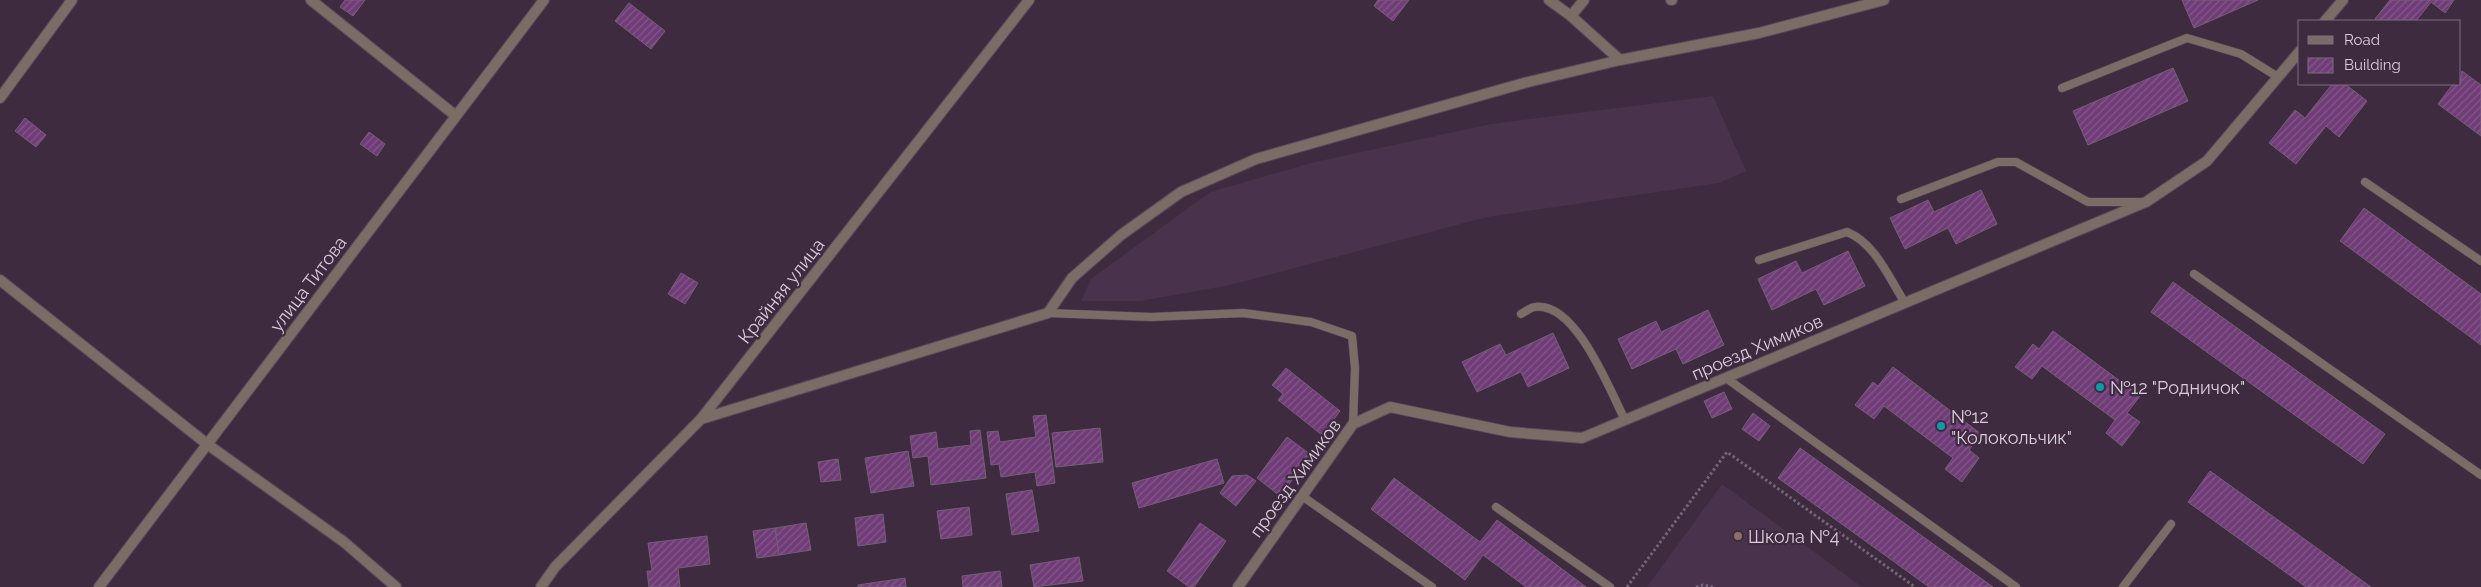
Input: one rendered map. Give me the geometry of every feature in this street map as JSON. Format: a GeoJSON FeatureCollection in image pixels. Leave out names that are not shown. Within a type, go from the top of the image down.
{"type":"FeatureCollection","features":[{"type":"Feature","properties":{"kind":"street"},"geometry":{"type":"LineString","coordinates":[[0,98],[72,0]]}},
{"type":"Feature","properties":{"kind":"street"},"geometry":{"type":"LineString","coordinates":[[311,0],[456,116]]}},
{"type":"Feature","properties":{"kind":"street","name":"улица Титова"},"geometry":{"type":"LineString","coordinates":[[99,587],[544,0]]}},
{"type":"Feature","properties":{"kind":"street","name":"Крайняя улица"},"geometry":{"type":"LineString","coordinates":[[541,587],[555,567],[701,419],[1029,0]]}},
{"type":"Feature","properties":{"kind":"street"},"geometry":{"type":"LineString","coordinates":[[1549,0],[1571,16],[1620,60]]}},
{"type":"Feature","properties":{"kind":"street"},"geometry":{"type":"LineString","coordinates":[[1571,16],[1575,0]]}},
{"type":"Feature","properties":{"kind":"street"},"geometry":{"type":"LineString","coordinates":[[1571,16],[1584,0]]}},
{"type":"Feature","properties":{"kind":"street"},"geometry":{"type":"LineString","coordinates":[[701,419],[1048,312],[1079,272],[1121,235],[1181,192],[1256,159],[1528,82],[1620,60],[1759,33],[1884,0]]}},
{"type":"Feature","properties":{"kind":"street"},"geometry":{"type":"LineString","coordinates":[[2326,20],[2343,0]]}},
{"type":"Feature","properties":{"kind":"street","name":"проезд Химиков"},"geometry":{"type":"LineString","coordinates":[[1238,587],[1353,424],[1390,407],[1510,432],[1582,438],[2146,202],[2207,161],[2298,53]]}},
{"type":"Feature","properties":{"kind":"street"},"geometry":{"type":"LineString","coordinates":[[0,280],[207,444],[344,542],[396,587]]}},
{"type":"Feature","properties":{"kind":"lane"},"geometry":{"type":"LineString","coordinates":[[2062,88],[2187,38],[2241,54],[2278,77]]}},
{"type":"Feature","properties":{"kind":"lane"},"geometry":{"type":"LineString","coordinates":[[1901,199],[1998,162],[2016,162],[2088,202],[2146,202]]}},
{"type":"Feature","properties":{"kind":"lane"},"geometry":{"type":"LineString","coordinates":[[2365,182],[2481,262]]}},
{"type":"Feature","properties":{"kind":"lane"},"geometry":{"type":"LineString","coordinates":[[1760,260],[1847,232],[1858,236],[1868,245],[1905,303]]}},
{"type":"Feature","properties":{"kind":"lane"},"geometry":{"type":"LineString","coordinates":[[2194,274],[2481,475]]}},
{"type":"Feature","properties":{"kind":"lane"},"geometry":{"type":"LineString","coordinates":[[1521,314],[1535,306],[1553,309],[1567,320],[1584,340],[1625,420]]}},
{"type":"Feature","properties":{"kind":"lane"},"geometry":{"type":"LineString","coordinates":[[1048,312],[1151,317],[1243,313],[1311,322],[1352,336],[1355,368],[1353,424]]}},
{"type":"Feature","properties":{"kind":"lane"},"geometry":{"type":"LineString","coordinates":[[1726,378],[2016,587]]}},
{"type":"Feature","properties":{"kind":"lane"},"geometry":{"type":"LineString","coordinates":[[1302,496],[1432,587]]}},
{"type":"Feature","properties":{"kind":"lane"},"geometry":{"type":"LineString","coordinates":[[1496,507],[1610,587]]}},
{"type":"Feature","properties":{"kind":"lane"},"geometry":{"type":"LineString","coordinates":[[2123,587],[2171,524]]}},
{"type":"Feature","properties":{"kind":"path"},"geometry":{"type":"LineString","coordinates":[[1627,587],[1727,452],[1915,587]]}},
{"type":"Feature","properties":{"kind":"path"},"geometry":{"type":"LineString","coordinates":[[1696,587],[1703,585],[1713,587]]}},
{"type":"Feature","properties":{"kind":"shaded area"},"geometry":{"type":"Polygon","coordinates":[[[1713,96],[1746,171],[1719,183],[1487,217],[1230,285],[1141,301],[1081,301],[1091,279],[1210,192],[1315,162],[1491,124],[1713,96]]]}},
{"type":"Feature","properties":{"kind":"shaded area","name":"Школа №4"},"geometry":{"type":"Polygon","coordinates":[[[1722,484],[1862,587],[1647,587],[1722,484]]]}},
{"type":"Feature","properties":{"kind":"building"},"geometry":{"type":"Polygon","coordinates":[[[345,0],[365,0],[353,16],[340,7],[345,0]]]}},
{"type":"Feature","properties":{"kind":"building"},"geometry":{"type":"Polygon","coordinates":[[[1378,0],[1409,0],[1393,21],[1374,6],[1378,0]]]}},
{"type":"Feature","properties":{"kind":"building"},"geometry":{"type":"Polygon","coordinates":[[[2182,0],[2258,0],[2194,28],[2182,0]]]}},
{"type":"Feature","properties":{"kind":"building"},"geometry":{"type":"Polygon","coordinates":[[[2390,0],[2454,0],[2445,13],[2431,2],[2417,20],[2375,19],[2390,0]]]}},
{"type":"Feature","properties":{"kind":"building"},"geometry":{"type":"Polygon","coordinates":[[[629,3],[665,31],[651,49],[615,21],[629,3]]]}},
{"type":"Feature","properties":{"kind":"building"},"geometry":{"type":"Polygon","coordinates":[[[2173,68],[2188,101],[2088,145],[2073,111],[2173,68]]]}},
{"type":"Feature","properties":{"kind":"building"},"geometry":{"type":"Polygon","coordinates":[[[2462,71],[2481,85],[2481,136],[2438,104],[2452,85],[2461,85],[2462,71]]]}},
{"type":"Feature","properties":{"kind":"building"},"geometry":{"type":"Polygon","coordinates":[[[2331,85],[2346,85],[2367,101],[2339,137],[2326,126],[2296,164],[2269,143],[2295,110],[2305,118],[2331,85]]]}},
{"type":"Feature","properties":{"kind":"building"},"geometry":{"type":"Polygon","coordinates":[[[25,118],[46,135],[36,147],[15,131],[25,118]]]}},
{"type":"Feature","properties":{"kind":"building"},"geometry":{"type":"Polygon","coordinates":[[[369,132],[385,144],[377,156],[360,144],[369,132]]]}},
{"type":"Feature","properties":{"kind":"building"},"geometry":{"type":"Polygon","coordinates":[[[1981,190],[1997,224],[1956,244],[1948,228],[1905,249],[1890,218],[1928,200],[1934,212],[1981,190]]]}},
{"type":"Feature","properties":{"kind":"building"},"geometry":{"type":"Polygon","coordinates":[[[2364,208],[2481,294],[2481,345],[2340,241],[2364,208]]]}},
{"type":"Feature","properties":{"kind":"building"},"geometry":{"type":"Polygon","coordinates":[[[1848,251],[1865,286],[1824,305],[1816,289],[1772,310],[1758,279],[1796,261],[1802,273],[1848,251]]]}},
{"type":"Feature","properties":{"kind":"building"},"geometry":{"type":"Polygon","coordinates":[[[681,273],[698,283],[685,304],[668,294],[681,273]]]}},
{"type":"Feature","properties":{"kind":"building"},"geometry":{"type":"Polygon","coordinates":[[[2173,282],[2385,434],[2363,464],[2151,312],[2173,282]]]}},
{"type":"Feature","properties":{"kind":"building"},"geometry":{"type":"Polygon","coordinates":[[[1708,310],[1724,345],[1683,364],[1676,349],[1632,369],[1618,339],[1656,321],[1661,332],[1708,310]]]}},
{"type":"Feature","properties":{"kind":"building","name":"№12 \"Родничок\""},"geometry":{"type":"Polygon","coordinates":[[[2053,331],[2140,396],[2127,413],[2140,422],[2122,446],[2106,433],[2115,420],[2042,366],[2032,379],[2015,367],[2033,344],[2039,349],[2053,331]]]}},
{"type":"Feature","properties":{"kind":"building"},"geometry":{"type":"Polygon","coordinates":[[[1553,333],[1569,368],[1528,387],[1521,372],[1477,392],[1462,362],[1500,344],[1506,355],[1553,333]]]}},
{"type":"Feature","properties":{"kind":"building","name":"№12 \"Колокольчик\""},"geometry":{"type":"Polygon","coordinates":[[[1893,367],[1981,434],[1969,450],[1979,458],[1962,482],[1945,469],[1953,458],[1884,406],[1874,419],[1855,405],[1873,382],[1878,386],[1893,367]]]}},
{"type":"Feature","properties":{"kind":"building"},"geometry":{"type":"Polygon","coordinates":[[[1286,368],[1340,411],[1322,435],[1278,400],[1283,394],[1272,385],[1286,368]]]}},
{"type":"Feature","properties":{"kind":"building"},"geometry":{"type":"Polygon","coordinates":[[[1724,392],[1732,409],[1712,418],[1704,401],[1724,392]]]}},
{"type":"Feature","properties":{"kind":"building"},"geometry":{"type":"Polygon","coordinates":[[[1753,413],[1770,426],[1759,441],[1742,429],[1753,413]]]}},
{"type":"Feature","properties":{"kind":"building"},"geometry":{"type":"Polygon","coordinates":[[[1046,415],[1055,483],[1037,486],[1035,472],[1001,477],[999,464],[991,465],[987,432],[998,431],[1000,442],[1036,437],[1033,416],[1046,415]]]}},
{"type":"Feature","properties":{"kind":"building"},"geometry":{"type":"Polygon","coordinates":[[[1100,428],[1103,462],[1056,467],[1052,433],[1100,428]]]}},
{"type":"Feature","properties":{"kind":"building"},"geometry":{"type":"Polygon","coordinates":[[[980,430],[986,478],[931,485],[928,456],[913,458],[910,436],[936,432],[938,449],[971,445],[970,431],[980,430]]]}},
{"type":"Feature","properties":{"kind":"building"},"geometry":{"type":"Polygon","coordinates":[[[1287,437],[1311,455],[1280,496],[1257,478],[1287,437]]]}},
{"type":"Feature","properties":{"kind":"building"},"geometry":{"type":"Polygon","coordinates":[[[1800,448],[1993,587],[1929,587],[1778,478],[1800,448]]]}},
{"type":"Feature","properties":{"kind":"building"},"geometry":{"type":"Polygon","coordinates":[[[908,451],[914,486],[871,493],[865,458],[908,451]]]}},
{"type":"Feature","properties":{"kind":"building"},"geometry":{"type":"Polygon","coordinates":[[[838,459],[841,480],[821,482],[818,462],[838,459]]]}},
{"type":"Feature","properties":{"kind":"building"},"geometry":{"type":"Polygon","coordinates":[[[1217,459],[1224,483],[1139,508],[1132,483],[1217,459]]]}},
{"type":"Feature","properties":{"kind":"building"},"geometry":{"type":"Polygon","coordinates":[[[2210,471],[2371,587],[2306,587],[2188,502],[2210,471]]]}},
{"type":"Feature","properties":{"kind":"building"},"geometry":{"type":"Polygon","coordinates":[[[1247,475],[1256,481],[1236,506],[1220,493],[1232,476],[1247,475]]]}},
{"type":"Feature","properties":{"kind":"building"},"geometry":{"type":"Polygon","coordinates":[[[1394,478],[1480,542],[1497,520],[1586,587],[1526,587],[1483,555],[1465,580],[1371,509],[1394,478]]]}},
{"type":"Feature","properties":{"kind":"building"},"geometry":{"type":"Polygon","coordinates":[[[1032,490],[1039,531],[1012,535],[1006,494],[1032,490]]]}},
{"type":"Feature","properties":{"kind":"building"},"geometry":{"type":"Polygon","coordinates":[[[969,507],[972,535],[941,539],[937,511],[969,507]]]}},
{"type":"Feature","properties":{"kind":"building"},"geometry":{"type":"Polygon","coordinates":[[[883,514],[886,542],[858,546],[855,518],[883,514]]]}},
{"type":"Feature","properties":{"kind":"building"},"geometry":{"type":"Polygon","coordinates":[[[806,523],[811,550],[779,555],[775,528],[806,523]]]}},
{"type":"Feature","properties":{"kind":"building"},"geometry":{"type":"Polygon","coordinates":[[[1200,523],[1226,541],[1194,587],[1189,587],[1167,571],[1200,523]]]}},
{"type":"Feature","properties":{"kind":"building"},"geometry":{"type":"Polygon","coordinates":[[[775,528],[779,555],[757,558],[753,531],[775,528]]]}},
{"type":"Feature","properties":{"kind":"building"},"geometry":{"type":"Polygon","coordinates":[[[707,536],[710,564],[678,568],[680,587],[649,587],[647,571],[652,571],[648,543],[707,536]]]}},
{"type":"Feature","properties":{"kind":"building"},"geometry":{"type":"Polygon","coordinates":[[[1079,557],[1083,581],[1034,587],[1030,565],[1079,557]]]}},
{"type":"Feature","properties":{"kind":"building"},"geometry":{"type":"Polygon","coordinates":[[[1000,571],[1002,587],[963,587],[962,576],[1000,571]]]}},
{"type":"Feature","properties":{"kind":"building"},"geometry":{"type":"Polygon","coordinates":[[[905,578],[906,587],[858,587],[858,585],[905,578]]]}},
{"type":"Feature","properties":{"kind":"place","name":"№12 \"Родничок\""},"geometry":{"type":"Point","coordinates":[2100,387]}},
{"type":"Feature","properties":{"kind":"place","name":"№12 \"Колокольчик\""},"geometry":{"type":"Point","coordinates":[1941,426]}},
{"type":"Feature","properties":{"kind":"place","name":"Школа №4"},"geometry":{"type":"Point","coordinates":[1738,536]}}]}
